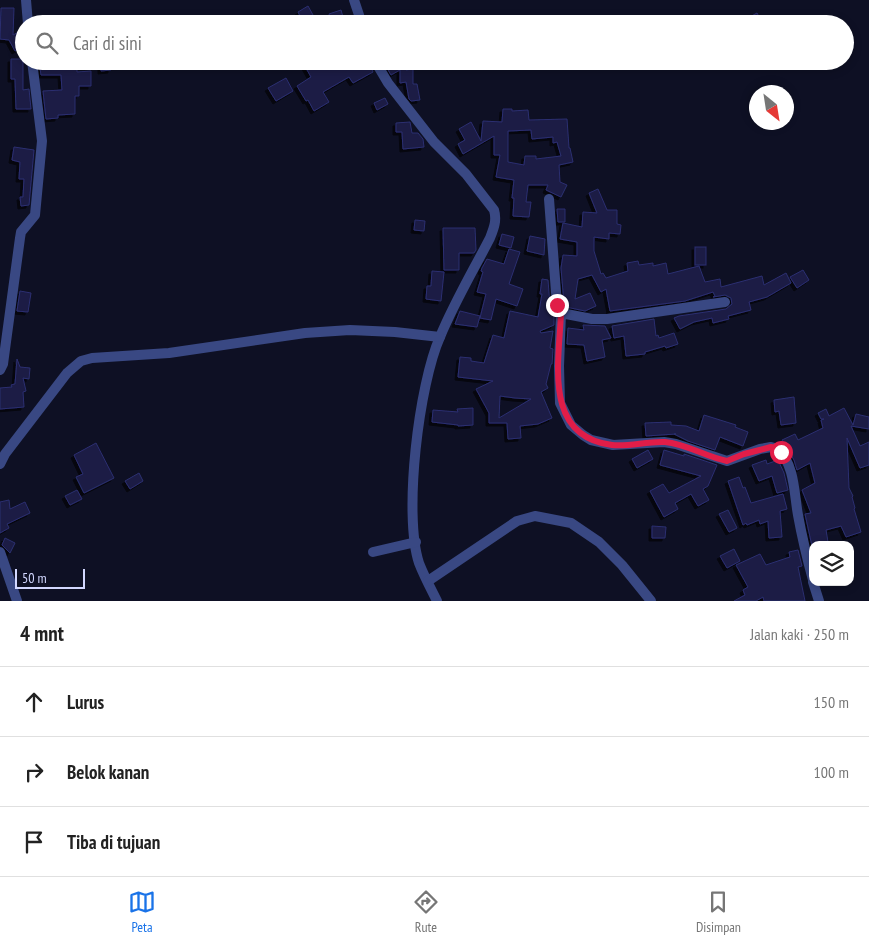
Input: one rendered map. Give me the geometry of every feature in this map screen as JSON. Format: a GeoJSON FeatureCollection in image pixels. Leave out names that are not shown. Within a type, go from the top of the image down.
{"type":"FeatureCollection","features":[{"type":"Feature","properties":{"kind":"street"},"geometry":{"type":"LineString","coordinates":[[26,0],[27,15]]}},
{"type":"Feature","properties":{"kind":"street"},"geometry":{"type":"LineString","coordinates":[[354,0],[359,15]]}},
{"type":"Feature","properties":{"kind":"street"},"geometry":{"type":"LineString","coordinates":[[0,370],[3,364],[20,238],[22,232],[35,215],[42,141],[33,70]]}},
{"type":"Feature","properties":{"kind":"street"},"geometry":{"type":"LineString","coordinates":[[380,70],[388,83],[434,142],[466,174],[494,210],[496,216],[490,238],[440,337],[431,362],[425,392],[414,476],[413,520],[419,562],[437,601]]}},
{"type":"Feature","properties":{"kind":"street"},"geometry":{"type":"LineString","coordinates":[[549,199],[557,305],[561,313],[560,403],[571,425],[591,440],[606,444],[664,442],[676,444],[727,461],[760,449],[771,447],[778,449],[787,462],[792,476],[798,515],[809,563]]}},
{"type":"Feature","properties":{"kind":"street"},"geometry":{"type":"LineString","coordinates":[[561,313],[592,319],[607,319],[725,302]]}},
{"type":"Feature","properties":{"kind":"street"},"geometry":{"type":"LineString","coordinates":[[0,464],[5,454],[67,373],[81,361],[92,358],[169,353],[305,333],[350,330],[440,337]]}},
{"type":"Feature","properties":{"kind":"street"},"geometry":{"type":"LineString","coordinates":[[428,581],[517,521],[535,516],[571,523],[599,542],[622,565],[651,601]]}},
{"type":"Feature","properties":{"kind":"street"},"geometry":{"type":"LineString","coordinates":[[373,552],[416,542]]}},
{"type":"Feature","properties":{"kind":"street"},"geometry":{"type":"LineString","coordinates":[[0,552],[17,601]]}},
{"type":"Feature","properties":{"kind":"street"},"geometry":{"type":"LineString","coordinates":[[814,586],[819,601]]}},
{"type":"Feature","properties":{"kind":"building"},"geometry":{"type":"Polygon","coordinates":[[[308,6],[313,15],[300,15],[298,12],[308,6]]]}},
{"type":"Feature","properties":{"kind":"building"},"geometry":{"type":"Polygon","coordinates":[[[1,8],[14,8],[13,35],[15,34],[15,51],[9,40],[0,39],[1,8]]]}},
{"type":"Feature","properties":{"kind":"building"},"geometry":{"type":"Polygon","coordinates":[[[341,10],[342,15],[329,15],[341,10]]]}},
{"type":"Feature","properties":{"kind":"building"},"geometry":{"type":"Polygon","coordinates":[[[11,59],[15,59],[15,70],[23,70],[23,90],[29,89],[31,109],[16,109],[15,79],[11,79],[11,59]]]}},
{"type":"Feature","properties":{"kind":"building"},"geometry":{"type":"Polygon","coordinates":[[[40,70],[91,71],[91,86],[79,86],[79,96],[75,96],[75,114],[58,115],[58,118],[46,119],[43,91],[62,90],[61,75],[41,75],[40,70]]]}},
{"type":"Feature","properties":{"kind":"building"},"geometry":{"type":"Polygon","coordinates":[[[307,70],[372,70],[373,72],[353,83],[349,77],[323,92],[329,102],[314,111],[297,86],[311,77],[307,70]]]}},
{"type":"Feature","properties":{"kind":"building"},"geometry":{"type":"Polygon","coordinates":[[[388,70],[400,70],[391,75],[388,70]]]}},
{"type":"Feature","properties":{"kind":"building"},"geometry":{"type":"Polygon","coordinates":[[[400,70],[413,70],[413,84],[417,84],[420,100],[411,101],[406,82],[400,83],[400,70]]]}},
{"type":"Feature","properties":{"kind":"building"},"geometry":{"type":"Polygon","coordinates":[[[286,78],[293,91],[276,101],[268,88],[286,78]]]}},
{"type":"Feature","properties":{"kind":"building"},"geometry":{"type":"Polygon","coordinates":[[[385,98],[388,104],[377,110],[374,103],[385,98]]]}},
{"type":"Feature","properties":{"kind":"building"},"geometry":{"type":"Polygon","coordinates":[[[503,109],[512,109],[512,111],[528,110],[529,120],[567,119],[569,148],[573,162],[559,165],[560,182],[567,185],[561,197],[546,190],[548,185],[528,185],[526,202],[531,202],[529,217],[513,216],[514,180],[496,177],[500,155],[494,155],[494,136],[463,154],[458,144],[465,140],[459,129],[471,122],[481,141],[483,121],[502,122],[503,109]],[[531,130],[508,131],[508,162],[524,165],[525,156],[536,156],[536,159],[561,156],[557,142],[553,143],[553,137],[532,139],[531,130]]]}},
{"type":"Feature","properties":{"kind":"building"},"geometry":{"type":"Polygon","coordinates":[[[410,122],[412,133],[418,133],[423,139],[424,147],[403,149],[402,132],[396,132],[396,123],[410,122]]]}},
{"type":"Feature","properties":{"kind":"building"},"geometry":{"type":"Polygon","coordinates":[[[14,147],[34,150],[29,205],[21,206],[20,197],[23,197],[24,179],[19,179],[20,162],[12,160],[14,147]]]}},
{"type":"Feature","properties":{"kind":"building"},"geometry":{"type":"Polygon","coordinates":[[[598,189],[607,210],[617,210],[617,224],[621,225],[620,234],[609,233],[609,239],[594,237],[594,251],[601,274],[603,273],[606,278],[628,271],[627,263],[638,261],[639,265],[653,263],[653,266],[666,263],[668,274],[699,266],[705,282],[720,279],[721,287],[762,276],[764,285],[786,273],[791,283],[767,297],[749,302],[751,310],[728,316],[729,319],[713,323],[712,318],[694,322],[680,329],[674,318],[726,309],[732,304],[731,298],[725,295],[713,297],[715,296],[713,292],[685,301],[610,311],[606,289],[601,292],[592,275],[578,279],[575,299],[590,293],[596,306],[585,311],[566,307],[561,268],[563,255],[577,256],[577,242],[560,239],[563,223],[582,227],[583,212],[597,213],[589,193],[598,189]]]}},
{"type":"Feature","properties":{"kind":"building"},"geometry":{"type":"Polygon","coordinates":[[[557,209],[565,209],[565,222],[558,222],[557,209]]]}},
{"type":"Feature","properties":{"kind":"building"},"geometry":{"type":"Polygon","coordinates":[[[415,220],[425,221],[424,231],[414,230],[415,220]]]}},
{"type":"Feature","properties":{"kind":"building"},"geometry":{"type":"Polygon","coordinates":[[[443,228],[475,228],[476,250],[474,253],[459,253],[459,270],[444,270],[443,228]]]}},
{"type":"Feature","properties":{"kind":"building"},"geometry":{"type":"Polygon","coordinates":[[[502,234],[514,237],[511,248],[499,245],[502,234]]]}},
{"type":"Feature","properties":{"kind":"building"},"geometry":{"type":"Polygon","coordinates":[[[530,236],[545,239],[544,255],[527,251],[530,236]]]}},
{"type":"Feature","properties":{"kind":"building"},"geometry":{"type":"Polygon","coordinates":[[[695,247],[706,247],[706,265],[695,265],[695,247]]]}},
{"type":"Feature","properties":{"kind":"building"},"geometry":{"type":"Polygon","coordinates":[[[509,249],[520,252],[509,284],[523,289],[517,306],[496,299],[491,320],[480,318],[486,294],[477,292],[483,272],[481,271],[482,268],[487,259],[504,264],[509,249]]]}},
{"type":"Feature","properties":{"kind":"building"},"geometry":{"type":"Polygon","coordinates":[[[803,270],[809,280],[797,288],[790,277],[803,270]]]}},
{"type":"Feature","properties":{"kind":"building"},"geometry":{"type":"Polygon","coordinates":[[[432,271],[444,272],[441,301],[426,299],[427,286],[431,286],[432,271]]]}},
{"type":"Feature","properties":{"kind":"building"},"geometry":{"type":"Polygon","coordinates":[[[542,279],[548,280],[554,325],[540,331],[541,333],[553,331],[550,348],[553,349],[552,364],[546,384],[548,388],[541,392],[552,418],[538,424],[520,426],[521,438],[508,439],[507,423],[489,423],[489,413],[476,389],[493,381],[458,377],[460,357],[471,358],[471,361],[484,363],[493,335],[504,338],[510,311],[538,317],[542,294],[540,294],[542,279]],[[500,396],[499,418],[531,399],[500,396]]]}},
{"type":"Feature","properties":{"kind":"building"},"geometry":{"type":"Polygon","coordinates":[[[20,291],[31,293],[28,312],[17,311],[20,291]]]}},
{"type":"Feature","properties":{"kind":"building"},"geometry":{"type":"Polygon","coordinates":[[[460,311],[480,316],[477,327],[455,324],[460,311]]]}},
{"type":"Feature","properties":{"kind":"building"},"geometry":{"type":"Polygon","coordinates":[[[654,319],[656,336],[658,335],[659,338],[674,333],[678,344],[645,352],[645,354],[626,356],[624,336],[614,338],[612,326],[654,319]]]}},
{"type":"Feature","properties":{"kind":"building"},"geometry":{"type":"Polygon","coordinates":[[[583,325],[605,326],[611,338],[602,340],[605,357],[587,361],[584,345],[567,344],[568,328],[584,330],[583,325]]]}},
{"type":"Feature","properties":{"kind":"building"},"geometry":{"type":"Polygon","coordinates":[[[17,359],[20,367],[30,368],[29,379],[23,378],[26,391],[23,392],[24,407],[0,409],[0,388],[12,387],[11,385],[15,384],[17,359]]]}},
{"type":"Feature","properties":{"kind":"building"},"geometry":{"type":"Polygon","coordinates":[[[794,397],[796,423],[781,425],[779,411],[775,412],[774,400],[794,397]]]}},
{"type":"Feature","properties":{"kind":"building"},"geometry":{"type":"Polygon","coordinates":[[[473,408],[473,425],[458,426],[432,422],[433,410],[458,412],[457,409],[473,408]]]}},
{"type":"Feature","properties":{"kind":"building"},"geometry":{"type":"Polygon","coordinates":[[[844,408],[853,425],[856,414],[869,417],[869,429],[851,426],[860,446],[869,442],[869,465],[860,468],[847,438],[849,488],[853,496],[854,509],[861,532],[846,537],[841,526],[826,530],[828,541],[811,541],[805,514],[811,513],[802,490],[815,483],[810,463],[797,470],[794,460],[782,440],[795,434],[798,440],[823,428],[821,420],[824,419],[821,419],[818,413],[826,409],[829,416],[844,408]]]}},
{"type":"Feature","properties":{"kind":"building"},"geometry":{"type":"Polygon","coordinates":[[[704,415],[736,425],[735,427],[748,432],[743,446],[720,437],[715,450],[674,434],[646,436],[645,423],[671,422],[671,425],[686,426],[699,431],[704,415]]]}},
{"type":"Feature","properties":{"kind":"building"},"geometry":{"type":"Polygon","coordinates":[[[96,443],[114,478],[84,493],[76,477],[83,474],[74,455],[96,443]]]}},
{"type":"Feature","properties":{"kind":"building"},"geometry":{"type":"Polygon","coordinates":[[[648,450],[653,459],[637,468],[632,459],[648,450]]]}},
{"type":"Feature","properties":{"kind":"building"},"geometry":{"type":"Polygon","coordinates":[[[664,450],[684,456],[684,454],[717,465],[708,486],[703,489],[709,500],[698,506],[691,494],[675,503],[678,509],[664,517],[650,491],[663,484],[669,493],[701,476],[660,465],[664,450]]]}},
{"type":"Feature","properties":{"kind":"building"},"geometry":{"type":"Polygon","coordinates":[[[766,460],[767,464],[778,460],[784,473],[788,490],[777,493],[772,476],[759,481],[752,465],[766,460]]]}},
{"type":"Feature","properties":{"kind":"building"},"geometry":{"type":"Polygon","coordinates":[[[139,473],[143,481],[130,489],[125,481],[139,473]]]}},
{"type":"Feature","properties":{"kind":"building"},"geometry":{"type":"Polygon","coordinates":[[[739,477],[751,503],[783,494],[787,509],[780,511],[782,537],[769,538],[768,521],[760,524],[759,520],[743,525],[728,481],[739,477]]]}},
{"type":"Feature","properties":{"kind":"building"},"geometry":{"type":"Polygon","coordinates":[[[77,490],[82,499],[70,505],[65,496],[77,490]]]}},
{"type":"Feature","properties":{"kind":"building"},"geometry":{"type":"Polygon","coordinates":[[[9,500],[10,509],[25,502],[30,513],[7,524],[9,528],[0,533],[0,502],[9,500]]]}},
{"type":"Feature","properties":{"kind":"building"},"geometry":{"type":"Polygon","coordinates":[[[728,510],[737,528],[729,532],[719,514],[728,510]]]}},
{"type":"Feature","properties":{"kind":"building"},"geometry":{"type":"Polygon","coordinates":[[[652,526],[666,527],[665,538],[652,538],[652,526]]]}},
{"type":"Feature","properties":{"kind":"building"},"geometry":{"type":"Polygon","coordinates":[[[5,538],[15,543],[10,553],[2,545],[5,538]]]}},
{"type":"Feature","properties":{"kind":"building"},"geometry":{"type":"Polygon","coordinates":[[[734,549],[740,561],[727,568],[720,556],[734,549]]]}},
{"type":"Feature","properties":{"kind":"building"},"geometry":{"type":"Polygon","coordinates":[[[798,550],[802,566],[798,567],[805,601],[764,601],[763,597],[756,601],[734,601],[745,595],[743,590],[748,587],[736,565],[760,554],[766,565],[790,557],[789,552],[798,550]]]}},
{"type":"Feature","properties":{"kind":"route"},"geometry":{"type":"LineString","coordinates":[[557,305],[561,313],[560,403],[571,425],[583,435],[591,440],[613,445],[664,442],[676,444],[727,461],[744,454],[771,447],[781,452]]}}]}
